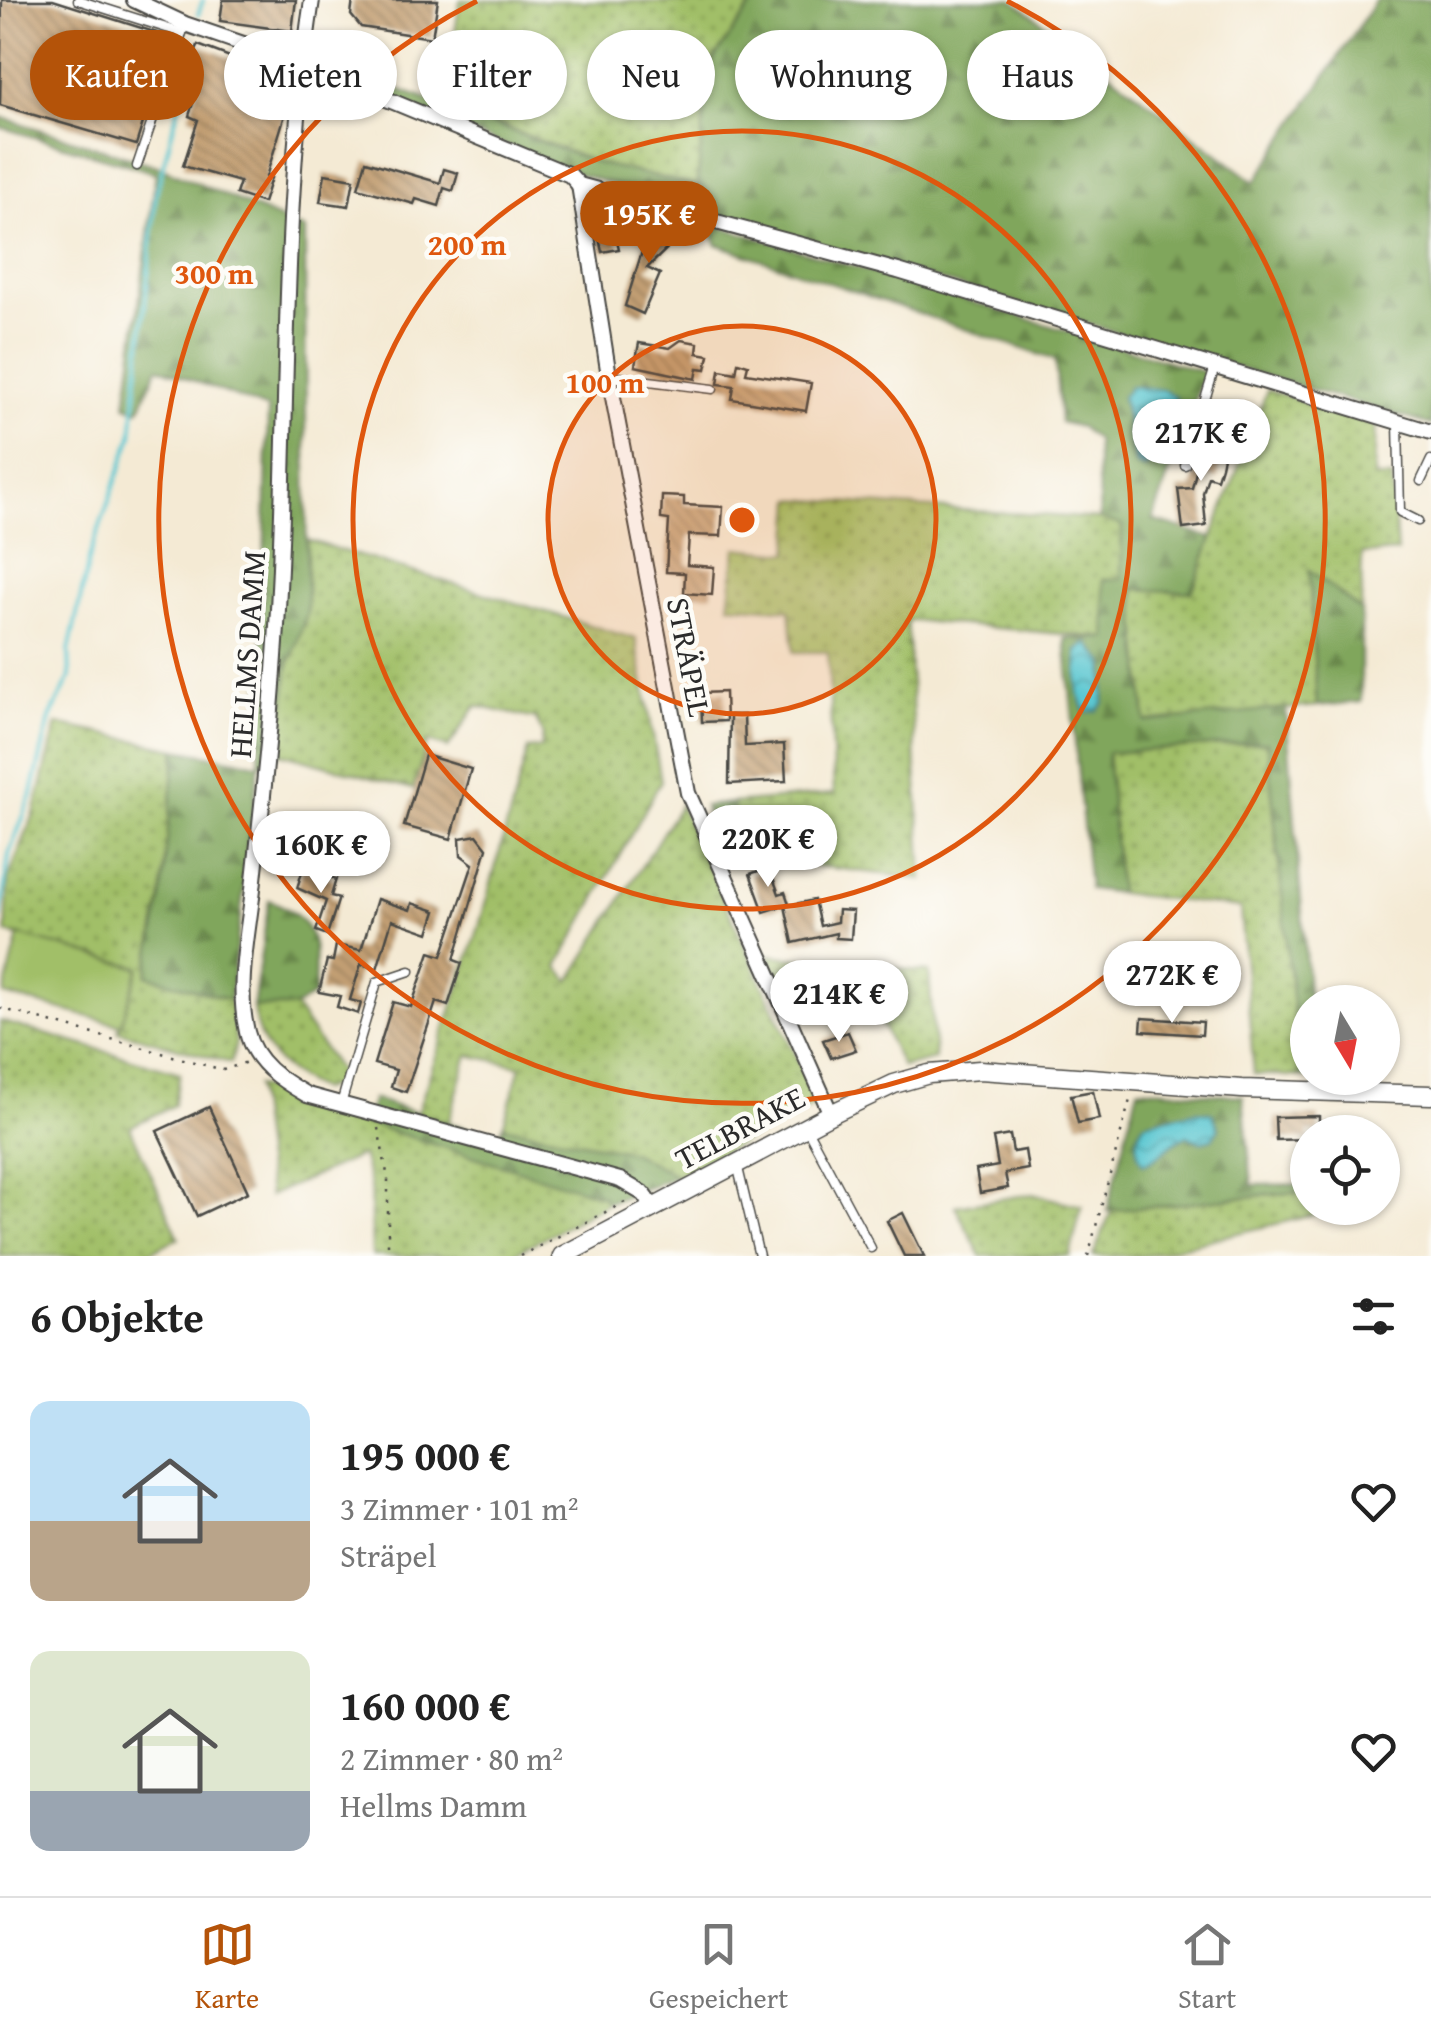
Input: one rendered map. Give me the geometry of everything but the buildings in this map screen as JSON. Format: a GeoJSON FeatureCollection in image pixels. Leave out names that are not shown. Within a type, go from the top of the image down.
{"type":"FeatureCollection","features":[{"type":"Feature","properties":{"kind":"street"},"geometry":{"type":"LineString","coordinates":[[134,0],[184,28],[224,40]]}},
{"type":"Feature","properties":{"kind":"street","name":"HELLMS DAMM"},"geometry":{"type":"LineString","coordinates":[[307,30],[312,0]]}},
{"type":"Feature","properties":{"kind":"street"},"geometry":{"type":"LineString","coordinates":[[397,103],[570,175],[579,184],[711,217],[1431,432]]}},
{"type":"Feature","properties":{"kind":"street","name":"HELLMS DAMM"},"geometry":{"type":"LineString","coordinates":[[257,1056],[243,1009],[245,961],[269,746],[283,562],[300,120]]}},
{"type":"Feature","properties":{"kind":"street","name":"STRÄPEL"},"geometry":{"type":"LineString","coordinates":[[579,184],[608,376],[692,806],[832,1114]]}},
{"type":"Feature","properties":{"kind":"street"},"geometry":{"type":"LineString","coordinates":[[257,1056],[280,1080],[341,1104],[620,1180],[644,1194],[654,1208]]}},
{"type":"Feature","properties":{"kind":"street","name":"TELBRAKE"},"geometry":{"type":"LineString","coordinates":[[562,1256],[894,1084],[954,1071],[1431,1096]]}},
{"type":"Feature","properties":{"kind":"lane"},"geometry":{"type":"LineString","coordinates":[[78,0],[184,28],[136,166]]}},
{"type":"Feature","properties":{"kind":"lane"},"geometry":{"type":"LineString","coordinates":[[1184,465],[1216,366]]}},
{"type":"Feature","properties":{"kind":"lane"},"geometry":{"type":"LineString","coordinates":[[608,376],[713,389]]}},
{"type":"Feature","properties":{"kind":"lane"},"geometry":{"type":"LineString","coordinates":[[1398,421],[1400,512],[1418,521]]}},
{"type":"Feature","properties":{"kind":"lane"},"geometry":{"type":"LineString","coordinates":[[1421,481],[1431,460]]}},
{"type":"Feature","properties":{"kind":"lane"},"geometry":{"type":"LineString","coordinates":[[341,1104],[377,982],[410,971]]}},
{"type":"Feature","properties":{"kind":"lane"},"geometry":{"type":"LineString","coordinates":[[806,1128],[871,1248]]}},
{"type":"Feature","properties":{"kind":"lane"},"geometry":{"type":"LineString","coordinates":[[737,1164],[759,1256]]}},
{"type":"Feature","properties":{"kind":"path"},"geometry":{"type":"LineString","coordinates":[[0,1008],[223,1070],[257,1056]]}},
{"type":"Feature","properties":{"kind":"path"},"geometry":{"type":"LineString","coordinates":[[1088,1256],[1135,1080]]}},
{"type":"Feature","properties":{"kind":"path"},"geometry":{"type":"LineString","coordinates":[[377,1114],[388,1178],[388,1256]]}},
{"type":"Feature","properties":{"kind":"green space"},"geometry":{"type":"Polygon","coordinates":[[[460,0],[754,3],[715,58],[715,30],[587,30],[587,120],[704,120],[697,186],[600,164],[487,120],[567,120],[567,30],[455,30],[460,0]]]}},
{"type":"Feature","properties":{"kind":"green space"},"geometry":{"type":"Polygon","coordinates":[[[748,0],[1013,0],[1053,30],[967,30],[967,120],[1109,120],[1109,72],[1255,182],[1376,0],[1431,0],[1431,425],[582,175],[440,120],[482,120],[600,164],[697,186],[704,120],[715,120],[715,58],[753,4],[748,0]]]}},
{"type":"Feature","properties":{"kind":"green space"},"geometry":{"type":"Polygon","coordinates":[[[397,89],[417,96],[417,111],[397,103],[397,89]]]}},
{"type":"Feature","properties":{"kind":"green space"},"geometry":{"type":"Polygon","coordinates":[[[0,117],[157,166],[305,230],[307,613],[288,667],[281,753],[259,765],[230,1000],[147,975],[162,892],[176,749],[259,764],[268,409],[158,367],[139,410],[126,405],[156,173],[0,127],[0,117]]]}},
{"type":"Feature","properties":{"kind":"green space"},"geometry":{"type":"Polygon","coordinates":[[[712,224],[1204,372],[1153,520],[1212,538],[1192,592],[1134,589],[1146,722],[1286,708],[1308,985],[1291,985],[1267,742],[1107,753],[1119,893],[1089,889],[1065,638],[1107,638],[1103,579],[1121,579],[1122,525],[1100,519],[1096,440],[1080,427],[1060,422],[1055,360],[716,244],[712,224]],[[1127,409],[1133,436],[1160,451],[1174,410],[1127,409]]]}},
{"type":"Feature","properties":{"kind":"green space"},"geometry":{"type":"Polygon","coordinates":[[[1267,390],[1376,424],[1374,478],[1392,478],[1397,552],[1362,554],[1361,611],[1310,571],[1317,706],[1146,723],[1134,588],[1192,592],[1267,390]]]}},
{"type":"Feature","properties":{"kind":"green space"},"geometry":{"type":"Polygon","coordinates":[[[793,499],[1100,519],[1122,524],[1121,580],[1103,580],[1107,638],[907,620],[923,879],[736,856],[733,803],[834,794],[828,652],[794,652],[790,610],[729,605],[736,548],[789,553],[793,499]]]}},
{"type":"Feature","properties":{"kind":"green space"},"geometry":{"type":"Polygon","coordinates":[[[307,540],[636,639],[661,781],[558,966],[570,981],[680,805],[818,1104],[677,1176],[631,1152],[503,1126],[521,1066],[468,1055],[448,1124],[416,1116],[478,930],[528,749],[541,748],[543,735],[536,719],[476,706],[448,748],[428,741],[413,789],[281,753],[288,667],[307,613],[307,540]]]}},
{"type":"Feature","properties":{"kind":"green space"},"geometry":{"type":"Polygon","coordinates":[[[1309,570],[1361,611],[1361,702],[1317,706],[1309,570]]]}},
{"type":"Feature","properties":{"kind":"green space"},"geometry":{"type":"Polygon","coordinates":[[[57,724],[176,749],[162,892],[147,975],[230,1000],[236,1043],[231,1063],[118,1031],[139,967],[6,933],[8,879],[34,814],[57,724]]]}},
{"type":"Feature","properties":{"kind":"green space"},"geometry":{"type":"Polygon","coordinates":[[[1267,742],[1291,985],[1290,1076],[1254,1074],[1240,908],[1119,893],[1107,753],[1267,742]]]}},
{"type":"Feature","properties":{"kind":"green space"},"geometry":{"type":"Polygon","coordinates":[[[733,803],[736,856],[721,857],[704,806],[733,803]]]}},
{"type":"Feature","properties":{"kind":"green space"},"geometry":{"type":"Polygon","coordinates":[[[269,900],[297,916],[306,926],[314,949],[314,995],[295,1007],[253,1007],[269,900]]]}},
{"type":"Feature","properties":{"kind":"green space"},"geometry":{"type":"Polygon","coordinates":[[[19,935],[139,968],[121,1025],[4,995],[19,935]]]}},
{"type":"Feature","properties":{"kind":"green space"},"geometry":{"type":"Polygon","coordinates":[[[768,955],[929,972],[935,1059],[902,1067],[865,990],[799,1015],[768,955]]]}},
{"type":"Feature","properties":{"kind":"green space"},"geometry":{"type":"Polygon","coordinates":[[[253,1007],[295,1007],[341,1074],[335,1085],[321,1090],[284,1068],[260,1036],[253,1007]]]}},
{"type":"Feature","properties":{"kind":"green space"},"geometry":{"type":"Polygon","coordinates":[[[0,1021],[180,1073],[174,1105],[130,1127],[179,1238],[141,1256],[0,1256],[0,1021]]]}},
{"type":"Feature","properties":{"kind":"green space"},"geometry":{"type":"Polygon","coordinates":[[[256,1086],[604,1196],[607,1203],[510,1256],[372,1256],[370,1185],[362,1155],[269,1196],[256,1086]]]}},
{"type":"Feature","properties":{"kind":"green space"},"geometry":{"type":"Polygon","coordinates":[[[1138,1088],[1243,1096],[1252,1185],[1290,1184],[1290,1193],[1107,1211],[1138,1088]]]}},
{"type":"Feature","properties":{"kind":"green space"},"geometry":{"type":"Polygon","coordinates":[[[373,1099],[498,1138],[503,1126],[631,1152],[677,1176],[607,1203],[603,1196],[364,1123],[373,1099]]]}},
{"type":"Feature","properties":{"kind":"green space"},"geometry":{"type":"Polygon","coordinates":[[[1290,1193],[1290,1221],[1142,1256],[1093,1256],[1112,1210],[1290,1193]]]}},
{"type":"Feature","properties":{"kind":"green space"},"geometry":{"type":"Polygon","coordinates":[[[1032,1194],[1082,1206],[1070,1256],[981,1256],[955,1206],[1032,1194]]]}},
{"type":"Feature","properties":{"kind":"water"},"geometry":{"type":"Polygon","coordinates":[[[1130,386],[1164,390],[1176,397],[1160,451],[1145,468],[1136,465],[1122,397],[1130,386]]]}},
{"type":"Feature","properties":{"kind":"water"},"geometry":{"type":"Polygon","coordinates":[[[1088,643],[1105,663],[1104,703],[1097,711],[1085,712],[1078,693],[1077,651],[1088,643]]]}},
{"type":"Feature","properties":{"kind":"water"},"geometry":{"type":"Polygon","coordinates":[[[1197,1111],[1212,1113],[1219,1128],[1212,1139],[1200,1142],[1187,1136],[1143,1164],[1136,1143],[1145,1122],[1197,1111]]]}},
{"type":"Feature","properties":{"kind":"waterway"},"geometry":{"type":"LineString","coordinates":[[198,15],[203,0]]}},
{"type":"Feature","properties":{"kind":"waterway"},"geometry":{"type":"LineString","coordinates":[[0,918],[9,854],[31,797],[50,718],[70,677],[69,651],[90,555],[132,436],[156,193],[175,120]]}}]}
